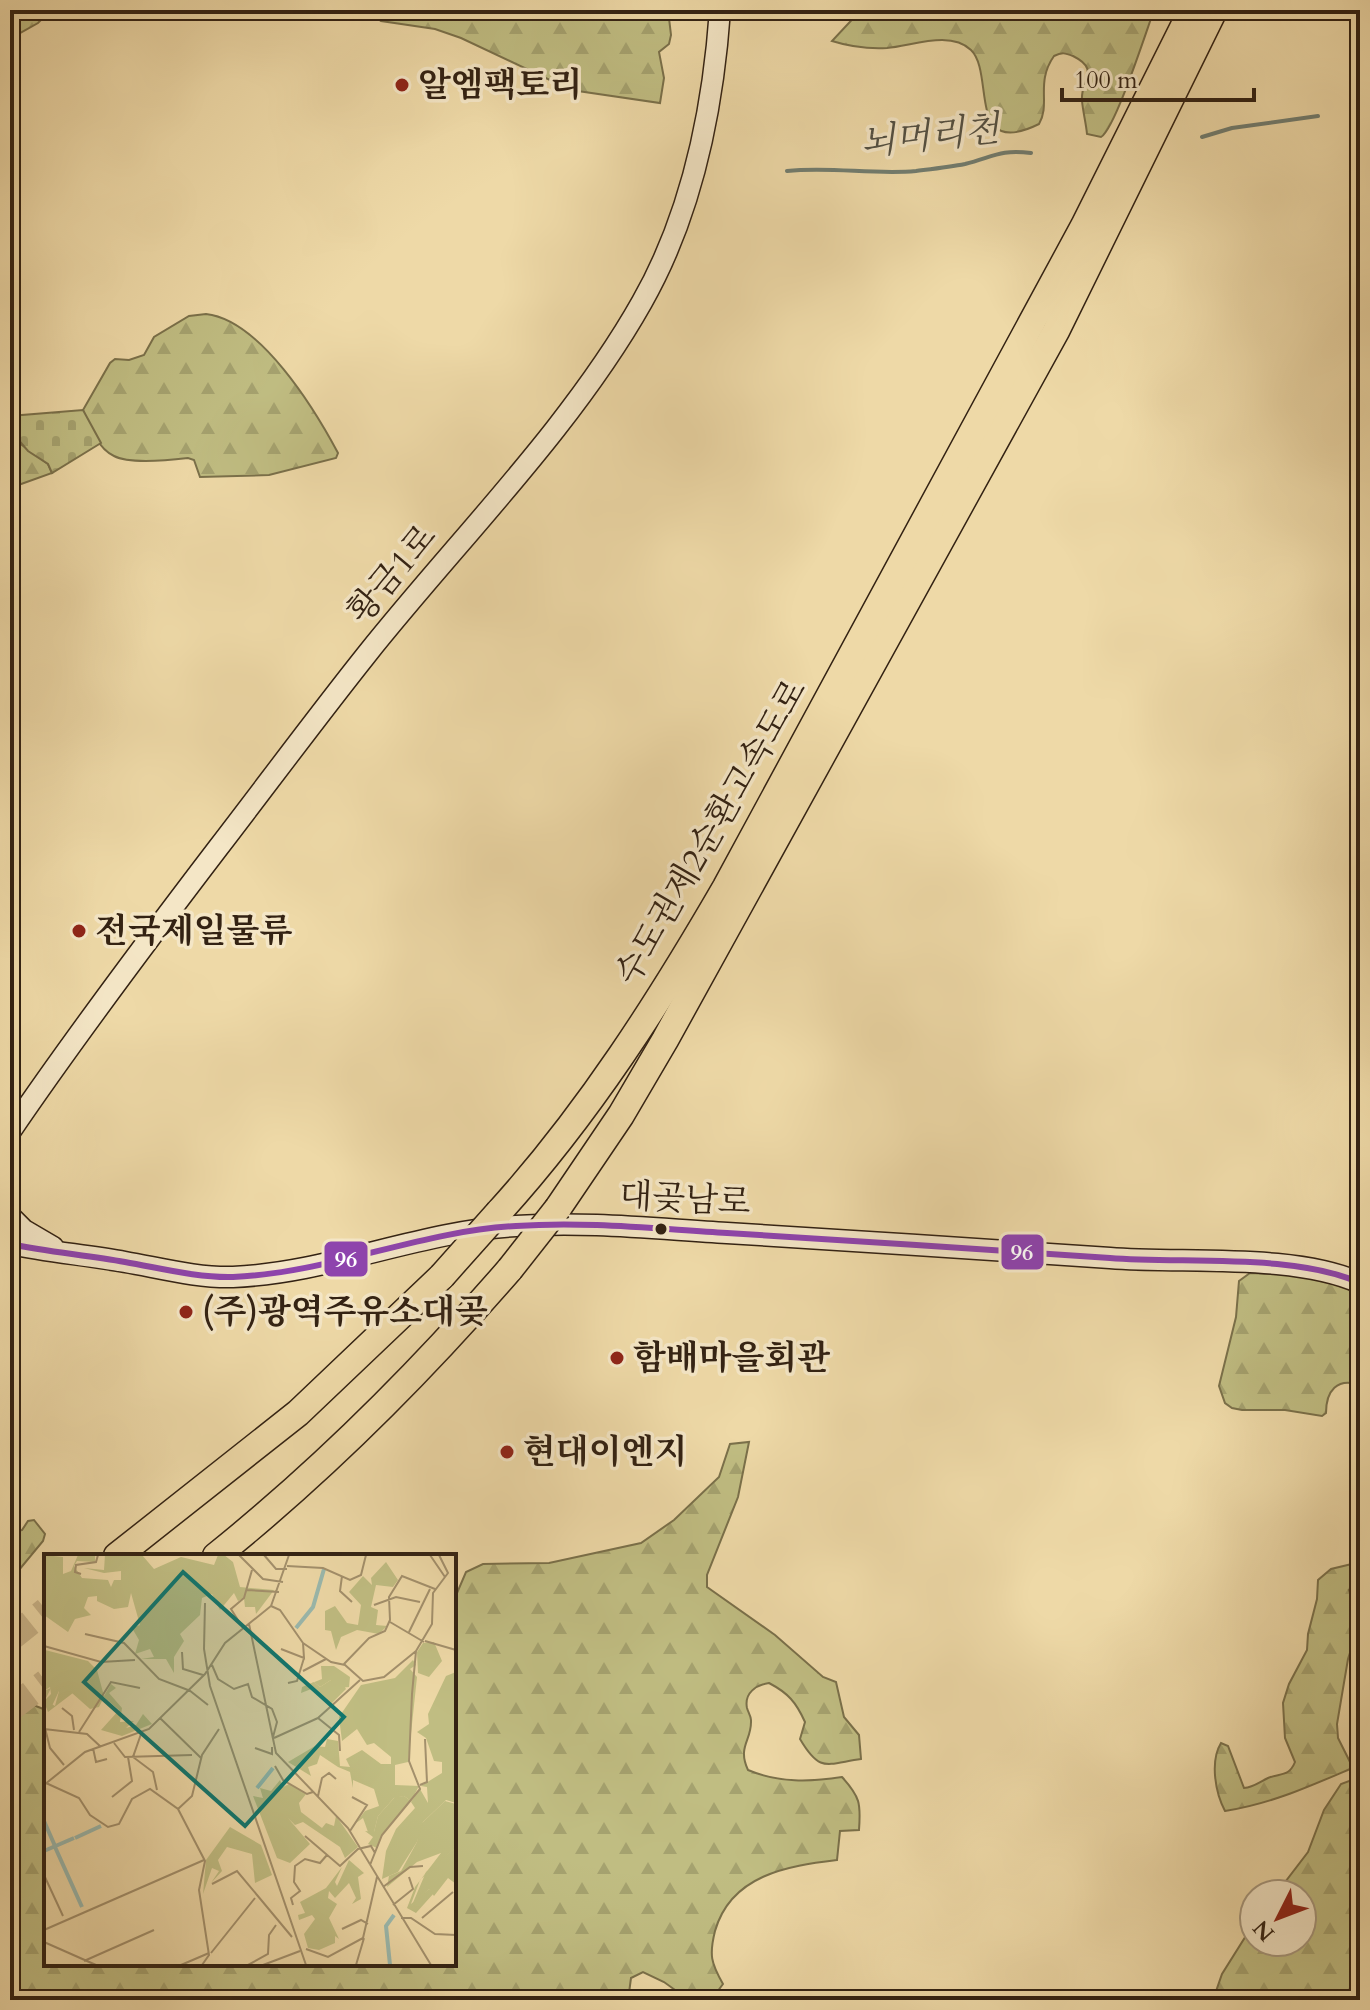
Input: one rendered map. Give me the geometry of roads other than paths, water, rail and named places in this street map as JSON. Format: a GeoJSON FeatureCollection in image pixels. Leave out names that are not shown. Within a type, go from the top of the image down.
{"type":"FeatureCollection","features":[{"type":"Feature","properties":{"kind":"highway","name":"수도권제2순환고속도로"},"geometry":{"type":"LineString","coordinates":[[120,1554],[298,1413],[442,1276],[572,1123],[633,1038],[679,968],[726,887],[1084,226],[1192,10]]}},
{"type":"Feature","properties":{"kind":"highway","name":"수도권제2순환고속도로"},"geometry":{"type":"LineString","coordinates":[[218,1554],[273,1510],[337,1451],[404,1384],[510,1269],[558,1208],[621,1115],[969,493],[1056,331],[1214,10]]}},
{"type":"Feature","properties":{"kind":"street","name":"황금1로"},"geometry":{"type":"LineString","coordinates":[[10,1132],[130,964],[336,693],[542,443],[614,348],[653,280],[672,239],[690,185],[705,129],[716,64],[720,10]]}},
{"type":"Feature","properties":{"kind":"street"},"geometry":{"type":"LineString","coordinates":[[10,1216],[24,1230],[60,1251]]}},
{"type":"Feature","properties":{"kind":"street","name":"대곶남로"},"geometry":{"type":"LineString","coordinates":[[10,1244],[198,1275],[231,1277],[336,1261],[469,1231],[514,1226],[580,1225],[1152,1261],[1264,1265],[1317,1269],[1360,1283]]}},
{"type":"Feature","properties":{"kind":"waterway","name":"뇌머리천"},"geometry":{"type":"LineString","coordinates":[[1202,137],[1232,128],[1318,116]]}},
{"type":"Feature","properties":{"kind":"waterway","name":"뇌머리천"},"geometry":{"type":"LineString","coordinates":[[787,171],[916,171],[965,164],[1004,153],[1031,153]]}},
{"type":"Feature","properties":{"kind":"tunnel"},"geometry":{"type":"LineString","coordinates":[[10,1639],[44,1612]]}},
{"type":"Feature","properties":{"kind":"tunnel"},"geometry":{"type":"LineString","coordinates":[[10,1709],[44,1684]]}},
{"type":"Feature","properties":{"kind":"place","name":"알엠팩토리"},"geometry":{"type":"Point","coordinates":[402,85]}},
{"type":"Feature","properties":{"kind":"place","name":"전국제일물류"},"geometry":{"type":"Point","coordinates":[79,931]}},
{"type":"Feature","properties":{"kind":"place","name":"(주)광역주유소대곶"},"geometry":{"type":"Point","coordinates":[186,1312]}},
{"type":"Feature","properties":{"kind":"place","name":"함배마을회관"},"geometry":{"type":"Point","coordinates":[617,1358]}},
{"type":"Feature","properties":{"kind":"place","name":"현대이엔지"},"geometry":{"type":"Point","coordinates":[507,1452]}}]}
